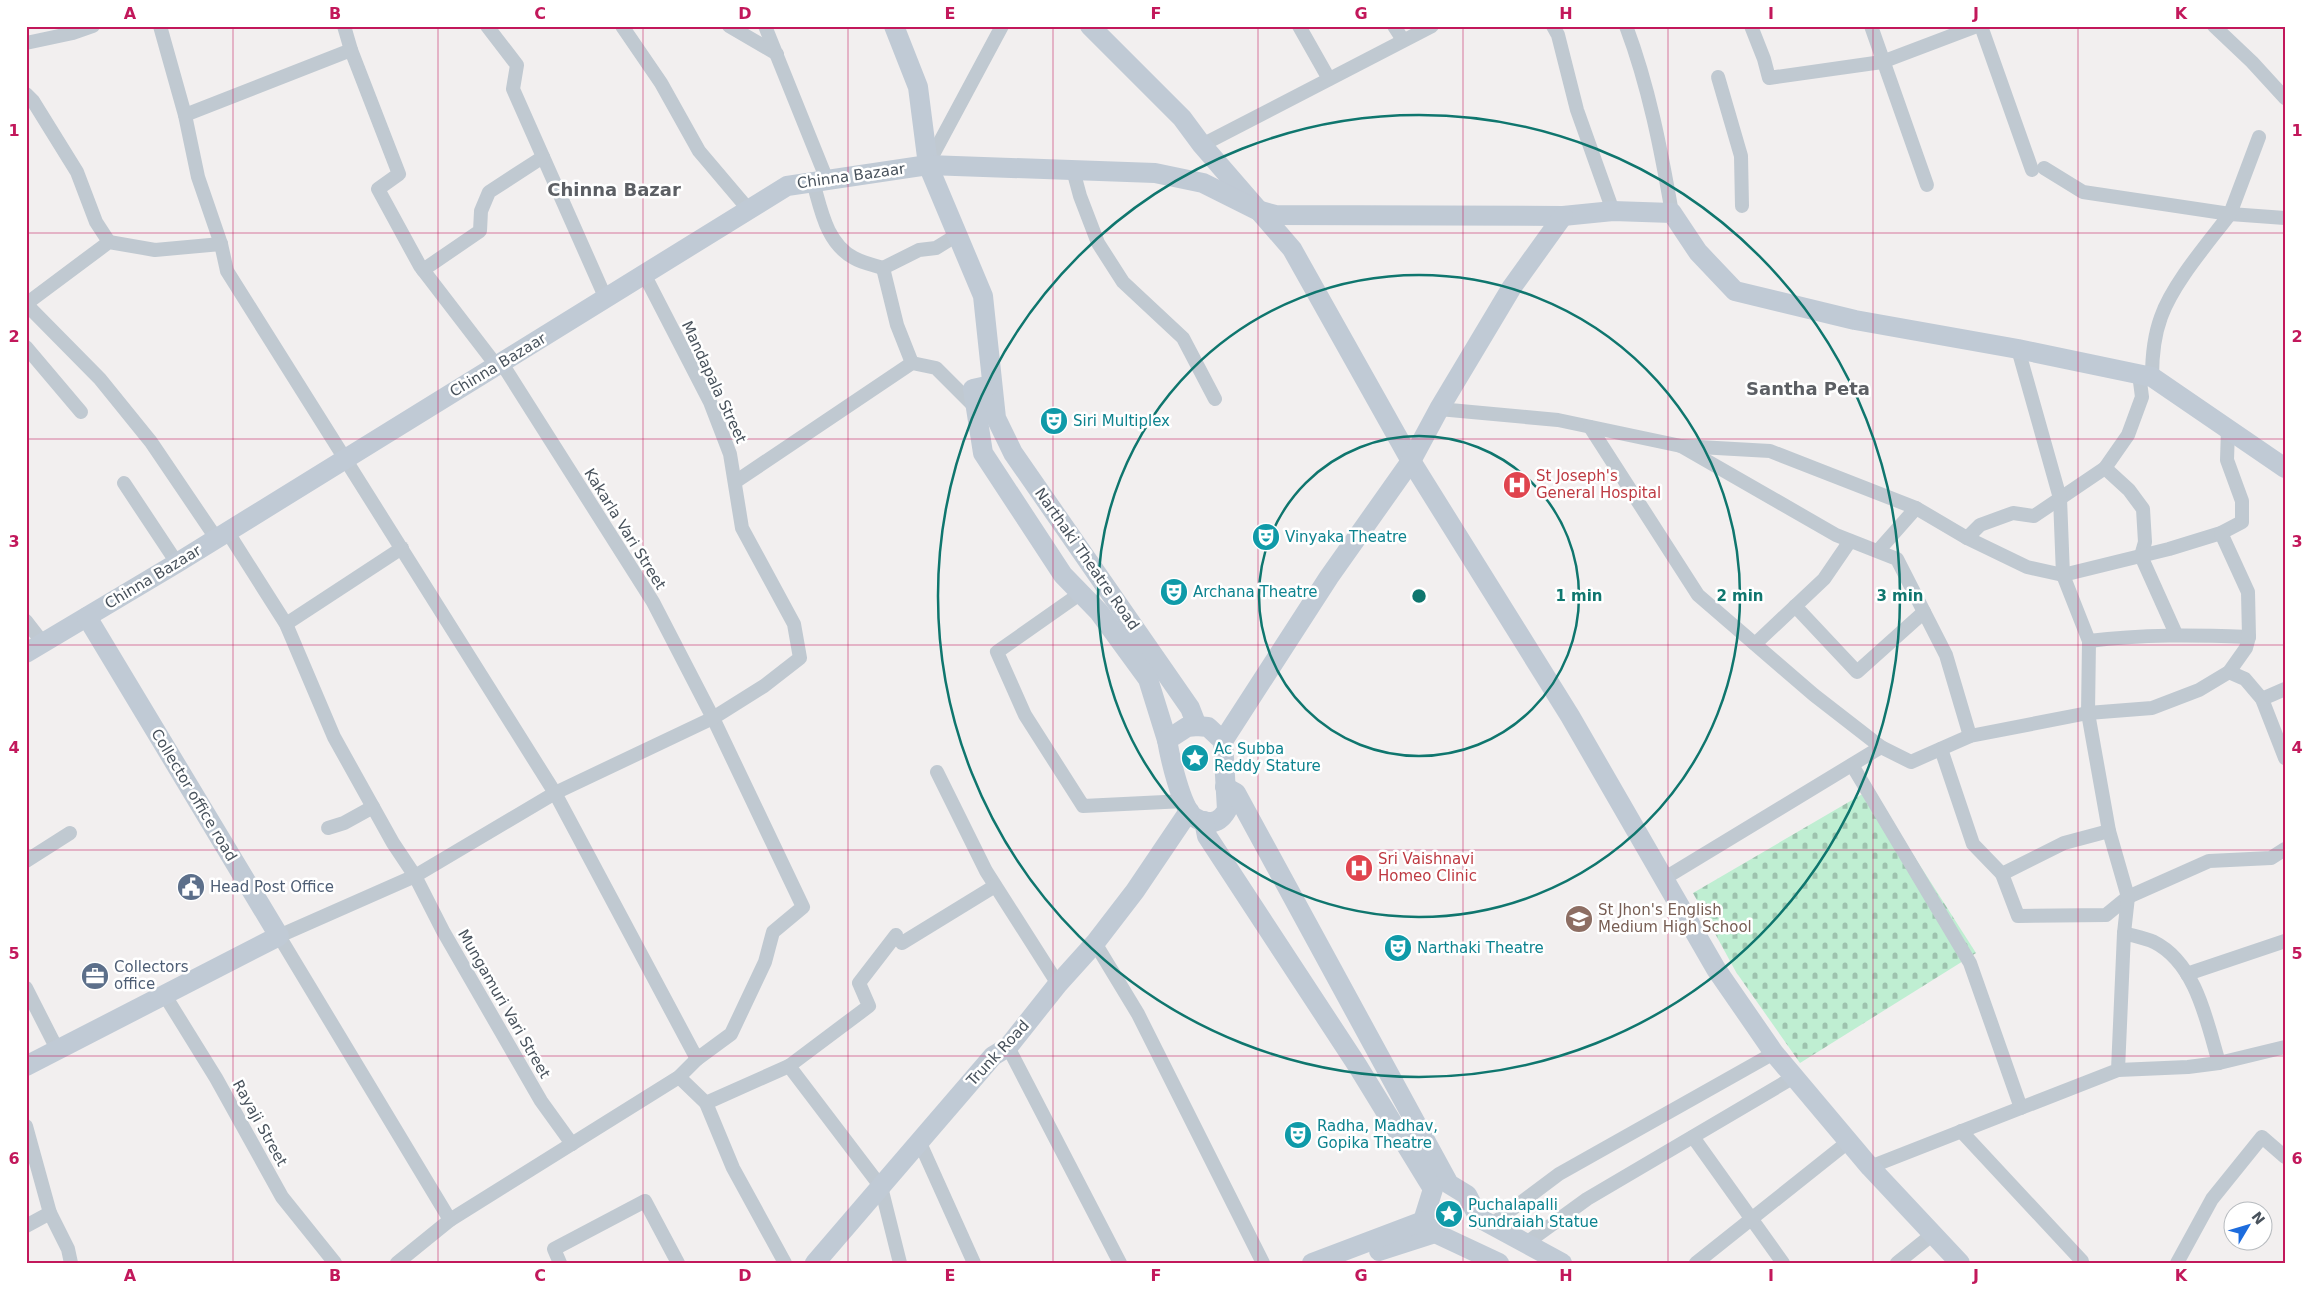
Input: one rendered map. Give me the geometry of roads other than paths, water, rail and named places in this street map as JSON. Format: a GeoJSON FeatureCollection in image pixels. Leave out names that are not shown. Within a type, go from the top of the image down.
{"type":"FeatureCollection","features":[{"type":"Feature","properties":{"kind":"street"},"geometry":{"type":"LineString","coordinates":[[26,43],[73,33],[93,26]]}},
{"type":"Feature","properties":{"kind":"street"},"geometry":{"type":"LineString","coordinates":[[160,26],[185,115],[198,177],[221,244],[227,272],[555,793],[697,1059],[679,1078],[450,1220],[397,1263]]}},
{"type":"Feature","properties":{"kind":"street"},"geometry":{"type":"LineString","coordinates":[[185,115],[351,50],[344,26]]}},
{"type":"Feature","properties":{"kind":"street"},"geometry":{"type":"LineString","coordinates":[[487,26],[517,65],[513,89],[606,299]]}},
{"type":"Feature","properties":{"kind":"street"},"geometry":{"type":"LineString","coordinates":[[622,26],[661,83],[699,151],[749,210]]}},
{"type":"Feature","properties":{"kind":"street"},"geometry":{"type":"LineString","coordinates":[[729,26],[777,54]]}},
{"type":"Feature","properties":{"kind":"street"},"geometry":{"type":"LineString","coordinates":[[765,26],[777,54],[820,181],[826,228],[842,250],[854,258],[883,268],[919,250],[936,248],[958,235]]}},
{"type":"Feature","properties":{"kind":"street","name":"Narthaki Theatre Road"},"geometry":{"type":"LineString","coordinates":[[894,26],[918,87],[928,165],[983,296],[996,418],[1013,453],[1190,708],[1196,726]]}},
{"type":"Feature","properties":{"kind":"street"},"geometry":{"type":"LineString","coordinates":[[928,165],[1002,26]]}},
{"type":"Feature","properties":{"kind":"street"},"geometry":{"type":"LineString","coordinates":[[1090,26],[1182,118],[1202,145],[1292,249],[1411,461],[1570,716],[1716,969],[1774,1053],[1870,1167],[1960,1263]]}},
{"type":"Feature","properties":{"kind":"street"},"geometry":{"type":"LineString","coordinates":[[1300,26],[1329,79]]}},
{"type":"Feature","properties":{"kind":"street"},"geometry":{"type":"LineString","coordinates":[[1394,26],[1403,40]]}},
{"type":"Feature","properties":{"kind":"street"},"geometry":{"type":"LineString","coordinates":[[1202,145],[1432,26]]}},
{"type":"Feature","properties":{"kind":"street"},"geometry":{"type":"LineString","coordinates":[[1553,26],[1558,35],[1577,110],[1612,211]]}},
{"type":"Feature","properties":{"kind":"street"},"geometry":{"type":"LineString","coordinates":[[1626,26],[1642,70],[1661,150],[1672,213],[1698,252],[1735,291],[1855,320],[2018,349],[2145,376],[2285,468]]}},
{"type":"Feature","properties":{"kind":"street"},"geometry":{"type":"LineString","coordinates":[[1751,26],[1769,78],[1882,62],[1979,26],[2038,169],[2083,192],[2230,214],[2285,218]]}},
{"type":"Feature","properties":{"kind":"street"},"geometry":{"type":"LineString","coordinates":[[1871,26],[1882,62],[1928,185]]}},
{"type":"Feature","properties":{"kind":"street"},"geometry":{"type":"LineString","coordinates":[[2214,26],[2285,98]]}},
{"type":"Feature","properties":{"kind":"street","name":"Kakarla Vari Street"},"geometry":{"type":"LineString","coordinates":[[351,50],[398,174],[378,188],[423,270],[498,364],[653,602],[713,718],[803,907],[774,932],[765,962],[731,1034],[697,1059]]}},
{"type":"Feature","properties":{"kind":"street"},"geometry":{"type":"LineString","coordinates":[[1718,77],[1741,156],[1742,206]]}},
{"type":"Feature","properties":{"kind":"street"},"geometry":{"type":"LineString","coordinates":[[26,94],[77,172],[96,222],[109,242]]}},
{"type":"Feature","properties":{"kind":"street"},"geometry":{"type":"LineString","coordinates":[[1967,538],[1980,525],[2013,513],[2034,516],[2106,468],[2128,435],[2142,397],[2145,376],[2161,316],[2186,272],[2230,214],[2259,137]]}},
{"type":"Feature","properties":{"kind":"street"},"geometry":{"type":"LineString","coordinates":[[423,270],[480,231],[481,211],[488,192],[543,157]]}},
{"type":"Feature","properties":{"kind":"street","name":"Chinna Bazaar"},"geometry":{"type":"LineString","coordinates":[[35,648],[177,563],[787,186],[928,165],[1155,173],[1203,183],[1257,210]]}},
{"type":"Feature","properties":{"kind":"street"},"geometry":{"type":"LineString","coordinates":[[1073,170],[1080,196],[1098,243],[1123,282],[1184,338],[1215,399]]}},
{"type":"Feature","properties":{"kind":"street"},"geometry":{"type":"LineString","coordinates":[[1257,210],[1275,215],[1563,216],[1612,211],[1672,213]]}},
{"type":"Feature","properties":{"kind":"street"},"geometry":{"type":"LineString","coordinates":[[1081,593],[997,652],[1025,715],[1083,806],[1192,811],[1212,822],[1225,815],[1227,810],[1223,741],[1330,577],[1411,461],[1439,409],[1512,288],[1563,216]]}},
{"type":"Feature","properties":{"kind":"street"},"geometry":{"type":"LineString","coordinates":[[26,304],[109,242],[155,250],[221,244]]}},
{"type":"Feature","properties":{"kind":"street"},"geometry":{"type":"LineString","coordinates":[[883,268],[897,325],[912,363]]}},
{"type":"Feature","properties":{"kind":"street","name":"Mandapala Street"},"geometry":{"type":"LineString","coordinates":[[644,274],[710,402],[730,454],[742,528],[794,624],[800,658],[764,686],[713,718]]}},
{"type":"Feature","properties":{"kind":"street","name":"Mungamuri Vari Street"},"geometry":{"type":"LineString","coordinates":[[26,304],[100,379],[222,534],[286,624],[334,737],[373,807],[415,876],[443,932],[541,1101],[572,1144]]}},
{"type":"Feature","properties":{"kind":"street"},"geometry":{"type":"LineString","coordinates":[[26,347],[81,412]]}},
{"type":"Feature","properties":{"kind":"street"},"geometry":{"type":"LineString","coordinates":[[2018,349],[2060,498],[2063,575],[2089,642],[2088,713],[2108,831],[2128,897],[2124,933],[2118,1070]]}},
{"type":"Feature","properties":{"kind":"street"},"geometry":{"type":"LineString","coordinates":[[735,482],[912,363],[936,368],[976,408]]}},
{"type":"Feature","properties":{"kind":"street","name":"Narthaki Theatre Road"},"geometry":{"type":"LineString","coordinates":[[991,385],[973,388],[983,453],[1063,575],[1099,612],[1148,679],[1167,740],[1170,760],[1192,811],[1357,1065],[1441,1186]]}},
{"type":"Feature","properties":{"kind":"street"},"geometry":{"type":"LineString","coordinates":[[1439,409],[1558,420],[1681,446],[1770,450],[1916,508],[1967,538],[2027,567],[2063,575],[2141,556],[2221,533],[2242,522],[2242,501],[2227,460],[2228,429]]}},
{"type":"Feature","properties":{"kind":"street"},"geometry":{"type":"LineString","coordinates":[[1590,427],[1601,441],[1698,595],[1814,695],[1881,746],[1911,762],[1970,736],[2088,713],[2152,708],[2199,690],[2229,672],[2246,648],[2248,637],[2248,592],[2221,533]]}},
{"type":"Feature","properties":{"kind":"street"},"geometry":{"type":"LineString","coordinates":[[1681,446],[1836,535],[1897,559],[1946,655],[1970,736]]}},
{"type":"Feature","properties":{"kind":"street"},"geometry":{"type":"LineString","coordinates":[[2106,468],[2130,490],[2143,509],[2145,542],[2141,556],[2176,634]]}},
{"type":"Feature","properties":{"kind":"street"},"geometry":{"type":"LineString","coordinates":[[124,483],[177,563]]}},
{"type":"Feature","properties":{"kind":"street"},"geometry":{"type":"LineString","coordinates":[[1878,551],[1916,508]]}},
{"type":"Feature","properties":{"kind":"street"},"geometry":{"type":"LineString","coordinates":[[1755,644],[1824,579],[1850,541]]}},
{"type":"Feature","properties":{"kind":"street"},"geometry":{"type":"LineString","coordinates":[[286,624],[402,548]]}},
{"type":"Feature","properties":{"kind":"street"},"geometry":{"type":"LineString","coordinates":[[1795,606],[1857,672],[1924,612]]}},
{"type":"Feature","properties":{"kind":"street","name":"Collector office road"},"geometry":{"type":"LineString","coordinates":[[87,617],[279,936]]}},
{"type":"Feature","properties":{"kind":"street"},"geometry":{"type":"LineString","coordinates":[[26,621],[35,648]]}},
{"type":"Feature","properties":{"kind":"street"},"geometry":{"type":"LineString","coordinates":[[2089,642],[2132,636],[2176,634],[2248,637]]}},
{"type":"Feature","properties":{"kind":"street"},"geometry":{"type":"LineString","coordinates":[[2229,672],[2246,678],[2262,699],[2285,758]]}},
{"type":"Feature","properties":{"kind":"street"},"geometry":{"type":"LineString","coordinates":[[2262,699],[2285,689]]}},
{"type":"Feature","properties":{"kind":"street"},"geometry":{"type":"LineString","coordinates":[[26,1066],[279,936],[415,876],[555,793],[713,718]]}},
{"type":"Feature","properties":{"kind":"street"},"geometry":{"type":"LineString","coordinates":[[1167,740],[1187,727],[1196,726],[1208,727],[1223,741]]}},
{"type":"Feature","properties":{"kind":"street"},"geometry":{"type":"LineString","coordinates":[[1665,878],[1881,746]]}},
{"type":"Feature","properties":{"kind":"street"},"geometry":{"type":"LineString","coordinates":[[1940,749],[1973,844],[2002,874],[2018,916],[2106,916],[2128,897],[2209,861],[2271,858],[2285,849]]}},
{"type":"Feature","properties":{"kind":"street"},"geometry":{"type":"LineString","coordinates":[[1852,764],[1970,963],[2021,1108]]}},
{"type":"Feature","properties":{"kind":"street"},"geometry":{"type":"LineString","coordinates":[[936,772],[995,886],[1058,984]]}},
{"type":"Feature","properties":{"kind":"street"},"geometry":{"type":"LineString","coordinates":[[1225,787],[1236,793],[1441,1186],[1435,1230]]}},
{"type":"Feature","properties":{"kind":"street"},"geometry":{"type":"LineString","coordinates":[[328,828],[344,823],[373,807]]}},
{"type":"Feature","properties":{"kind":"street","name":"Trunk Road"},"geometry":{"type":"LineString","coordinates":[[815,1263],[993,1056],[1008,1047],[1058,984],[1095,943],[1192,811]]}},
{"type":"Feature","properties":{"kind":"street"},"geometry":{"type":"LineString","coordinates":[[2002,874],[2064,843],[2108,831]]}},
{"type":"Feature","properties":{"kind":"street"},"geometry":{"type":"LineString","coordinates":[[26,861],[70,833]]}},
{"type":"Feature","properties":{"kind":"street"},"geometry":{"type":"LineString","coordinates":[[706,1103],[789,1066],[869,1006],[859,983],[899,939],[995,886]]}},
{"type":"Feature","properties":{"kind":"street"},"geometry":{"type":"LineString","coordinates":[[2124,933],[2154,942],[2172,955],[2187,974],[2205,1014],[2219,1063]]}},
{"type":"Feature","properties":{"kind":"street"},"geometry":{"type":"LineString","coordinates":[[279,936],[450,1220]]}},
{"type":"Feature","properties":{"kind":"street"},"geometry":{"type":"LineString","coordinates":[[2187,974],[2285,941]]}},
{"type":"Feature","properties":{"kind":"street"},"geometry":{"type":"LineString","coordinates":[[1095,943],[1138,1014],[1262,1263]]}},
{"type":"Feature","properties":{"kind":"street"},"geometry":{"type":"LineString","coordinates":[[26,988],[57,1049]]}},
{"type":"Feature","properties":{"kind":"street","name":"Rayaji Street"},"geometry":{"type":"LineString","coordinates":[[164,994],[216,1078],[282,1197],[335,1263]]}},
{"type":"Feature","properties":{"kind":"street"},"geometry":{"type":"LineString","coordinates":[[1008,1047],[1120,1263]]}},
{"type":"Feature","properties":{"kind":"street"},"geometry":{"type":"LineString","coordinates":[[1870,1167],[2118,1070],[2188,1067],[2219,1063],[2285,1047]]}},
{"type":"Feature","properties":{"kind":"street"},"geometry":{"type":"LineString","coordinates":[[1312,1263],[1435,1230],[1466,1231],[1485,1221],[1558,1174],[1774,1053]]}},
{"type":"Feature","properties":{"kind":"street"},"geometry":{"type":"LineString","coordinates":[[789,1066],[881,1187],[900,1263]]}},
{"type":"Feature","properties":{"kind":"street"},"geometry":{"type":"LineString","coordinates":[[1525,1244],[1587,1199],[1794,1077]]}},
{"type":"Feature","properties":{"kind":"street"},"geometry":{"type":"LineString","coordinates":[[679,1078],[706,1103],[734,1168],[785,1263]]}},
{"type":"Feature","properties":{"kind":"street"},"geometry":{"type":"LineString","coordinates":[[26,1126],[50,1213],[68,1249],[72,1263]]}},
{"type":"Feature","properties":{"kind":"street"},"geometry":{"type":"LineString","coordinates":[[1961,1131],[2082,1262],[2080,1263]]}},
{"type":"Feature","properties":{"kind":"street"},"geometry":{"type":"LineString","coordinates":[[1693,1137],[1782,1263]]}},
{"type":"Feature","properties":{"kind":"street"},"geometry":{"type":"LineString","coordinates":[[2178,1263],[2212,1199],[2262,1137],[2285,1158]]}},
{"type":"Feature","properties":{"kind":"street"},"geometry":{"type":"LineString","coordinates":[[1696,1263],[1848,1142]]}},
{"type":"Feature","properties":{"kind":"street"},"geometry":{"type":"LineString","coordinates":[[920,1143],[974,1263]]}},
{"type":"Feature","properties":{"kind":"street"},"geometry":{"type":"LineString","coordinates":[[1441,1186],[1467,1195],[1485,1221],[1562,1263]]}},
{"type":"Feature","properties":{"kind":"street"},"geometry":{"type":"LineString","coordinates":[[560,1263],[554,1249],[645,1201],[678,1263]]}},
{"type":"Feature","properties":{"kind":"street"},"geometry":{"type":"LineString","coordinates":[[26,1226],[50,1213]]}},
{"type":"Feature","properties":{"kind":"street"},"geometry":{"type":"LineString","coordinates":[[1344,1263],[1435,1230],[1499,1263]]}},
{"type":"Feature","properties":{"kind":"street"},"geometry":{"type":"LineString","coordinates":[[1897,1263],[1933,1234]]}},
{"type":"Feature","properties":{"kind":"place","name":"Siri Multiplex"},"geometry":{"type":"Point","coordinates":[1054,421]}},
{"type":"Feature","properties":{"kind":"place","name":"St Joseph's General Hospital"},"geometry":{"type":"Point","coordinates":[1517,485]}},
{"type":"Feature","properties":{"kind":"place","name":"Vinyaka Theatre"},"geometry":{"type":"Point","coordinates":[1266,537]}},
{"type":"Feature","properties":{"kind":"place","name":"Archana Theatre"},"geometry":{"type":"Point","coordinates":[1174,592]}},
{"type":"Feature","properties":{"kind":"place","name":"Ac Subba Reddy Stature"},"geometry":{"type":"Point","coordinates":[1195,758]}},
{"type":"Feature","properties":{"kind":"place","name":"Sri Vaishnavi Homeo Clinic"},"geometry":{"type":"Point","coordinates":[1359,868]}},
{"type":"Feature","properties":{"kind":"place","name":"Head Post Office"},"geometry":{"type":"Point","coordinates":[191,887]}},
{"type":"Feature","properties":{"kind":"place","name":"St Jhon's English Medium High School"},"geometry":{"type":"Point","coordinates":[1579,919]}},
{"type":"Feature","properties":{"kind":"place","name":"Narthaki Theatre"},"geometry":{"type":"Point","coordinates":[1398,948]}},
{"type":"Feature","properties":{"kind":"place","name":"Collectors office"},"geometry":{"type":"Point","coordinates":[95,976]}},
{"type":"Feature","properties":{"kind":"place","name":"Radha, Madhav, Gopika Theatre"},"geometry":{"type":"Point","coordinates":[1298,1135]}},
{"type":"Feature","properties":{"kind":"place","name":"Puchalapalli Sundraiah Statue"},"geometry":{"type":"Point","coordinates":[1449,1214]}},
{"type":"Feature","properties":{"kind":"district","name":"Chinna Bazar"},"geometry":{"type":"Point","coordinates":[614,189]}},
{"type":"Feature","properties":{"kind":"district","name":"Santha Peta"},"geometry":{"type":"Point","coordinates":[1808,388]}}]}
